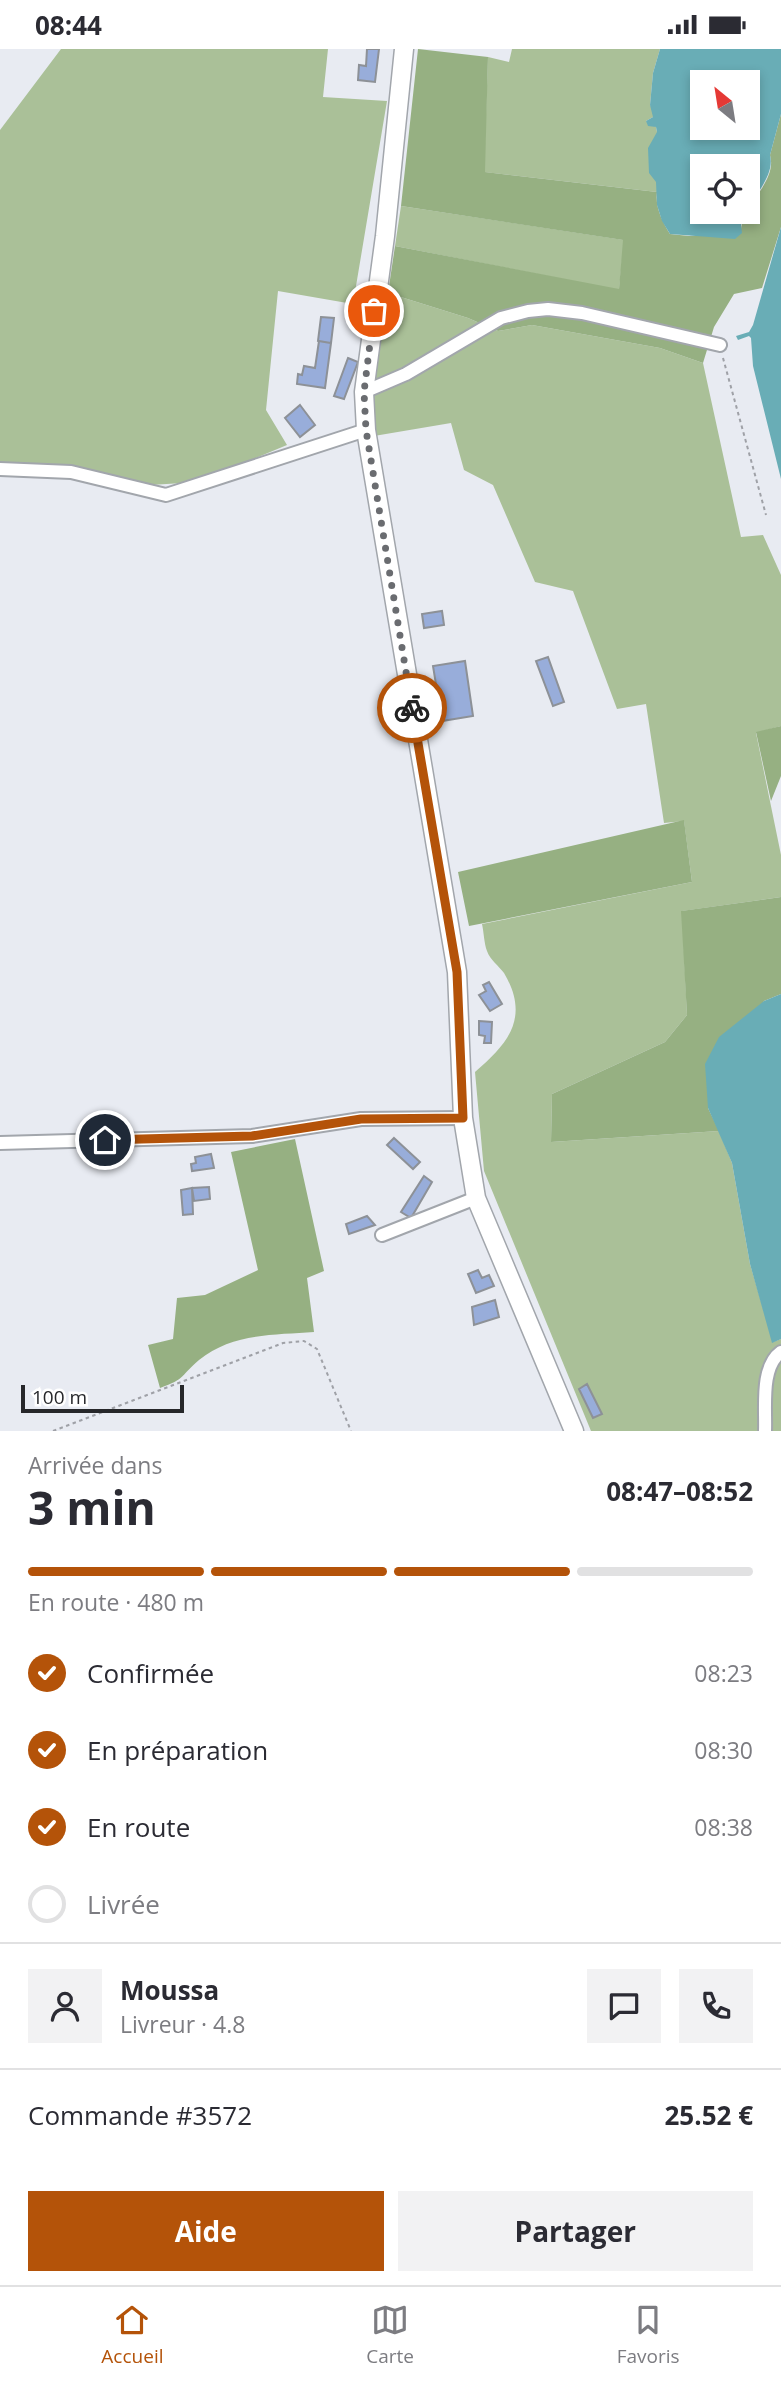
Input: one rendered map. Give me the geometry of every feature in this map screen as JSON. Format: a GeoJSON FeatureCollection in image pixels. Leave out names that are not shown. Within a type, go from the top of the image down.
{"type":"FeatureCollection","features":[{"type":"Feature","properties":{"kind":"street"},"geometry":{"type":"LineString","coordinates":[[404,49],[385,236],[364,392],[366,430],[457,972],[463,1118],[476,1198],[574,1431]]}},
{"type":"Feature","properties":{"kind":"street"},"geometry":{"type":"LineString","coordinates":[[364,392],[406,374],[501,318],[528,311],[548,309],[582,313],[720,345]]}},
{"type":"Feature","properties":{"kind":"street"},"geometry":{"type":"LineString","coordinates":[[0,468],[71,472],[166,495],[366,430]]}},
{"type":"Feature","properties":{"kind":"street"},"geometry":{"type":"LineString","coordinates":[[0,1143],[252,1136],[361,1119],[463,1118]]}},
{"type":"Feature","properties":{"kind":"street"},"geometry":{"type":"LineString","coordinates":[[382,1235],[476,1198]]}},
{"type":"Feature","properties":{"kind":"street"},"geometry":{"type":"LineString","coordinates":[[765,1431],[767,1377],[776,1355],[781,1352]]}},
{"type":"Feature","properties":{"kind":"path"},"geometry":{"type":"LineString","coordinates":[[720,345],[766,516]]}},
{"type":"Feature","properties":{"kind":"path"},"geometry":{"type":"LineString","coordinates":[[53,1431],[284,1343],[304,1341],[317,1349],[351,1431]]}},
{"type":"Feature","properties":{"kind":"green space"},"geometry":{"type":"Polygon","coordinates":[[[61,49],[328,49],[323,97],[387,101],[353,304],[278,291],[266,410],[287,445],[237,466],[183,483],[150,485],[0,463],[0,130],[61,49]]]}},
{"type":"Feature","properties":{"kind":"green space"},"geometry":{"type":"Polygon","coordinates":[[[418,49],[488,57],[485,172],[657,192],[660,214],[670,234],[689,236],[741,233],[742,224],[760,224],[760,191],[769,175],[770,155],[781,114],[781,227],[762,288],[734,294],[714,327],[703,363],[660,348],[532,325],[498,331],[468,318],[388,293],[395,246],[619,289],[623,240],[401,206],[418,49]]]}},
{"type":"Feature","properties":{"kind":"green space"},"geometry":{"type":"Polygon","coordinates":[[[512,49],[660,49],[653,73],[650,105],[654,111],[653,117],[646,121],[656,127],[657,132],[657,192],[484,172],[488,57],[509,62],[512,49]]]}},
{"type":"Feature","properties":{"kind":"green space"},"geometry":{"type":"Polygon","coordinates":[[[401,206],[624,240],[619,290],[395,246],[401,206]]]}},
{"type":"Feature","properties":{"kind":"green space"},"geometry":{"type":"Polygon","coordinates":[[[388,293],[468,318],[498,331],[532,325],[660,348],[703,363],[741,537],[763,535],[781,575],[781,726],[756,733],[781,855],[781,897],[682,911],[687,1015],[665,1042],[552,1094],[551,1142],[719,1131],[732,1163],[750,1264],[773,1342],[781,1339],[781,1431],[591,1431],[484,1171],[475,1072],[506,1040],[515,1016],[515,1003],[504,973],[487,951],[482,924],[692,882],[684,821],[664,823],[646,704],[617,709],[573,591],[535,582],[493,485],[464,470],[451,423],[374,436],[371,379],[388,293]]]}},
{"type":"Feature","properties":{"kind":"green space"},"geometry":{"type":"Polygon","coordinates":[[[781,726],[781,776],[771,801],[756,732],[781,726]]]}},
{"type":"Feature","properties":{"kind":"green space"},"geometry":{"type":"Polygon","coordinates":[[[684,820],[692,882],[469,926],[458,872],[684,820]]]}},
{"type":"Feature","properties":{"kind":"green space"},"geometry":{"type":"Polygon","coordinates":[[[781,897],[781,994],[764,1001],[708,1108],[719,1131],[551,1142],[552,1094],[665,1042],[687,1015],[681,911],[781,897]]]}},
{"type":"Feature","properties":{"kind":"green space"},"geometry":{"type":"Polygon","coordinates":[[[295,1139],[324,1271],[307,1278],[314,1332],[254,1337],[225,1345],[199,1360],[179,1379],[160,1388],[148,1345],[173,1339],[177,1298],[205,1295],[258,1270],[231,1152],[295,1139]]]}},
{"type":"Feature","properties":{"kind":"water"},"geometry":{"type":"Polygon","coordinates":[[[660,49],[781,49],[781,114],[770,155],[770,170],[760,189],[760,154],[690,154],[690,224],[741,224],[742,233],[735,239],[670,234],[657,205],[656,182],[649,173],[648,148],[657,132],[656,127],[648,126],[646,121],[653,117],[650,105],[653,73],[660,49]]]}},
{"type":"Feature","properties":{"kind":"water"},"geometry":{"type":"Polygon","coordinates":[[[781,227],[781,479],[753,366],[751,338],[749,336],[738,340],[736,336],[749,332],[753,325],[781,227]]]}},
{"type":"Feature","properties":{"kind":"water"},"geometry":{"type":"Polygon","coordinates":[[[781,994],[781,1339],[772,1343],[750,1264],[732,1163],[708,1108],[705,1064],[719,1037],[764,1001],[781,994]]]}},
{"type":"Feature","properties":{"kind":"building"},"geometry":{"type":"Polygon","coordinates":[[[367,49],[379,49],[375,82],[358,80],[359,65],[366,66],[367,49]]]}},
{"type":"Feature","properties":{"kind":"building"},"geometry":{"type":"Polygon","coordinates":[[[321,317],[334,318],[331,343],[318,341],[321,317]]]}},
{"type":"Feature","properties":{"kind":"building"},"geometry":{"type":"Polygon","coordinates":[[[319,341],[331,343],[325,388],[297,384],[298,374],[302,375],[304,366],[315,368],[319,341]]]}},
{"type":"Feature","properties":{"kind":"building"},"geometry":{"type":"Polygon","coordinates":[[[348,358],[358,362],[344,399],[334,396],[348,358]]]}},
{"type":"Feature","properties":{"kind":"building"},"geometry":{"type":"Polygon","coordinates":[[[300,405],[315,425],[300,437],[285,418],[300,405]]]}},
{"type":"Feature","properties":{"kind":"building"},"geometry":{"type":"Polygon","coordinates":[[[442,611],[444,625],[424,628],[422,614],[442,611]]]}},
{"type":"Feature","properties":{"kind":"building"},"geometry":{"type":"Polygon","coordinates":[[[548,657],[564,702],[553,706],[536,661],[548,657]]]}},
{"type":"Feature","properties":{"kind":"building"},"geometry":{"type":"Polygon","coordinates":[[[465,661],[473,716],[442,721],[433,666],[465,661]]]}},
{"type":"Feature","properties":{"kind":"building"},"geometry":{"type":"Polygon","coordinates":[[[489,982],[502,1004],[490,1011],[479,995],[486,991],[483,985],[489,982]]]}},
{"type":"Feature","properties":{"kind":"building"},"geometry":{"type":"Polygon","coordinates":[[[479,1021],[492,1022],[491,1043],[484,1043],[485,1036],[479,1035],[479,1021]]]}},
{"type":"Feature","properties":{"kind":"building"},"geometry":{"type":"Polygon","coordinates":[[[394,1138],[420,1162],[413,1169],[387,1145],[394,1138]]]}},
{"type":"Feature","properties":{"kind":"building"},"geometry":{"type":"Polygon","coordinates":[[[211,1154],[214,1168],[192,1171],[191,1164],[196,1163],[195,1157],[211,1154]]]}},
{"type":"Feature","properties":{"kind":"building"},"geometry":{"type":"Polygon","coordinates":[[[424,1176],[432,1182],[411,1218],[401,1212],[424,1176]]]}},
{"type":"Feature","properties":{"kind":"building"},"geometry":{"type":"Polygon","coordinates":[[[209,1187],[210,1199],[194,1201],[192,1188],[209,1187]]]}},
{"type":"Feature","properties":{"kind":"building"},"geometry":{"type":"Polygon","coordinates":[[[192,1188],[193,1214],[183,1215],[181,1190],[192,1188]]]}},
{"type":"Feature","properties":{"kind":"building"},"geometry":{"type":"Polygon","coordinates":[[[367,1216],[375,1225],[349,1234],[346,1224],[367,1216]]]}},
{"type":"Feature","properties":{"kind":"building"},"geometry":{"type":"Polygon","coordinates":[[[478,1270],[482,1278],[489,1275],[494,1286],[476,1293],[468,1274],[478,1270]]]}},
{"type":"Feature","properties":{"kind":"building"},"geometry":{"type":"Polygon","coordinates":[[[495,1300],[499,1317],[474,1325],[472,1307],[495,1300]]]}},
{"type":"Feature","properties":{"kind":"building"},"geometry":{"type":"Polygon","coordinates":[[[587,1384],[602,1414],[593,1418],[579,1389],[587,1384]]]}},
{"type":"Feature","properties":{"kind":"way so far"},"geometry":{"type":"LineString","coordinates":[[374,311],[364,392],[366,430],[412,708]]}},
{"type":"Feature","properties":{"kind":"route"},"geometry":{"type":"LineString","coordinates":[[105,1140],[252,1136],[361,1119],[463,1118],[457,972],[412,708]]}}]}
